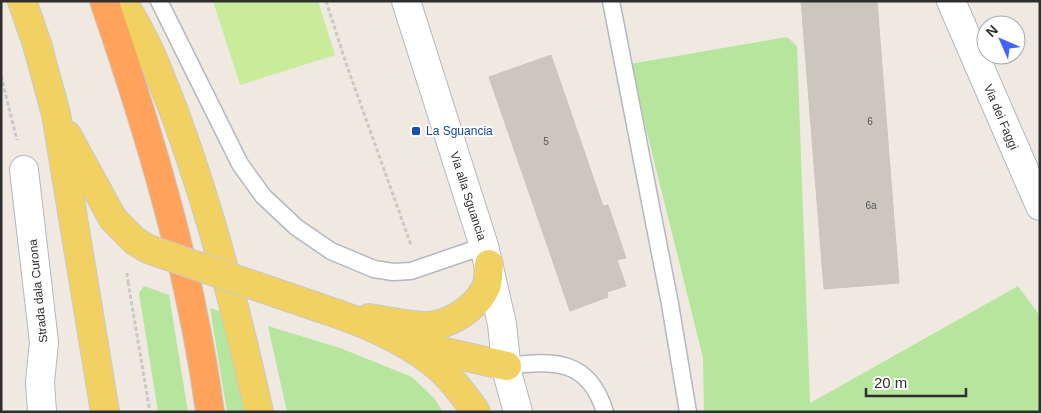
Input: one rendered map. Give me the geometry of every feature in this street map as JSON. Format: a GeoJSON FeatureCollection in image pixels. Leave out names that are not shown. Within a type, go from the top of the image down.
{"type":"FeatureCollection","features":[{"type":"Feature","properties":{"kind":"highway"},"geometry":{"type":"LineString","coordinates":[[104,1],[149,137],[172,221],[191,305],[210,412]]}},
{"type":"Feature","properties":{"kind":"main road"},"geometry":{"type":"LineString","coordinates":[[22,1],[37,44],[56,114],[105,412]]}},
{"type":"Feature","properties":{"kind":"main road"},"geometry":{"type":"LineString","coordinates":[[123,1],[153,57],[190,154],[219,248],[259,412]]}},
{"type":"Feature","properties":{"kind":"main road"},"geometry":{"type":"LineString","coordinates":[[56,114],[113,219],[129,236],[148,250],[330,311],[398,341],[446,374],[476,412]]}},
{"type":"Feature","properties":{"kind":"main road"},"geometry":{"type":"LineString","coordinates":[[330,311],[424,326],[439,324],[460,315],[478,299],[486,286],[486,255]]}},
{"type":"Feature","properties":{"kind":"main road"},"geometry":{"type":"LineString","coordinates":[[398,341],[507,369]]}},
{"type":"Feature","properties":{"kind":"street","name":"Via alla Sguancia"},"geometry":{"type":"LineString","coordinates":[[406,1],[486,255],[502,324],[507,369],[518,412]]}},
{"type":"Feature","properties":{"kind":"street","name":"Via dei Faggi"},"geometry":{"type":"LineString","coordinates":[[951,1],[1040,206]]}},
{"type":"Feature","properties":{"kind":"street","name":"Strada dala Curona"},"geometry":{"type":"LineString","coordinates":[[24,170],[44,342],[40,382],[42,412]]}},
{"type":"Feature","properties":{"kind":"street"},"geometry":{"type":"LineString","coordinates":[[498,412],[507,369]]}},
{"type":"Feature","properties":{"kind":"lane"},"geometry":{"type":"LineString","coordinates":[[159,1],[240,164],[263,196],[296,227],[338,254],[374,269],[393,272],[411,271],[486,255]]}},
{"type":"Feature","properties":{"kind":"lane"},"geometry":{"type":"LineString","coordinates":[[611,1],[670,304],[688,412]]}},
{"type":"Feature","properties":{"kind":"lane"},"geometry":{"type":"LineString","coordinates":[[507,369],[527,363],[571,366],[594,387],[605,412]]}},
{"type":"Feature","properties":{"kind":"path"},"geometry":{"type":"LineString","coordinates":[[326,1],[347,66],[412,248],[402,249]]}},
{"type":"Feature","properties":{"kind":"path"},"geometry":{"type":"LineString","coordinates":[[1,76],[24,170]]}},
{"type":"Feature","properties":{"kind":"path"},"geometry":{"type":"LineString","coordinates":[[128,282],[150,412]]}},
{"type":"Feature","properties":{"kind":"green space"},"geometry":{"type":"Polygon","coordinates":[[[213,1],[318,1],[335,55],[240,85],[213,1]]]}},
{"type":"Feature","properties":{"kind":"green space"},"geometry":{"type":"Polygon","coordinates":[[[787,37],[797,46],[810,403],[1018,286],[1040,316],[1040,412],[704,412],[703,358],[630,64],[787,37]]]}},
{"type":"Feature","properties":{"kind":"green space"},"geometry":{"type":"Polygon","coordinates":[[[144,286],[169,295],[188,412],[158,412],[139,293],[144,286]]]}},
{"type":"Feature","properties":{"kind":"green space"},"geometry":{"type":"Polygon","coordinates":[[[210,308],[226,313],[245,412],[227,412],[210,308]]]}},
{"type":"Feature","properties":{"kind":"green space"},"geometry":{"type":"Polygon","coordinates":[[[268,326],[340,348],[412,377],[434,398],[443,412],[287,412],[268,326]]]}},
{"type":"Feature","properties":{"kind":"building"},"geometry":{"type":"Polygon","coordinates":[[[801,1],[877,1],[899,283],[824,289],[801,1]]]}},
{"type":"Feature","properties":{"kind":"building"},"geometry":{"type":"Polygon","coordinates":[[[551,55],[603,206],[608,205],[626,258],[617,260],[626,286],[607,292],[608,297],[570,311],[489,77],[551,55]]]}},
{"type":"Feature","properties":{"kind":"place","name":"La Sguancia"},"geometry":{"type":"Point","coordinates":[416,131]}}]}
